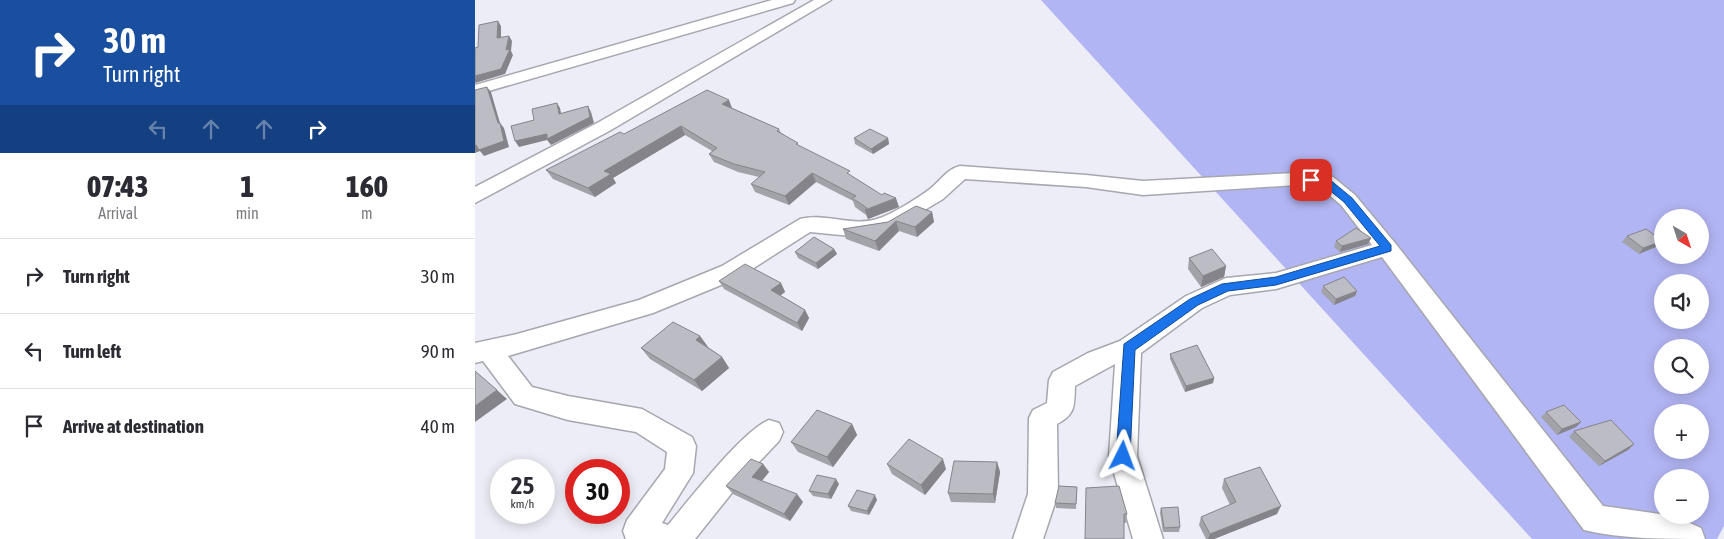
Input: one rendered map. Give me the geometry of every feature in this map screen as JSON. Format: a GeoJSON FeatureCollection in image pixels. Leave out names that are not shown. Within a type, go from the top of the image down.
{"type":"FeatureCollection","features":[{"type":"Feature","properties":{"kind":"street"},"geometry":{"type":"LineString","coordinates":[[475,90],[788,0]]}},
{"type":"Feature","properties":{"kind":"street"},"geometry":{"type":"LineString","coordinates":[[475,196],[605,126],[824,0]]}},
{"type":"Feature","properties":{"kind":"street"},"geometry":{"type":"LineString","coordinates":[[481,351],[517,344],[645,307],[730,272],[807,224],[851,229],[884,225],[936,194],[960,172],[1086,181],[1143,188],[1296,179],[1326,182],[1348,200],[1387,248],[1595,520],[1674,531],[1690,539]]}},
{"type":"Feature","properties":{"kind":"street"},"geometry":{"type":"LineString","coordinates":[[1027,539],[1043,494],[1043,418],[1060,409],[1062,380],[1097,360],[1129,348],[1194,302],[1226,287],[1276,281],[1387,248]]}},
{"type":"Feature","properties":{"kind":"street"},"geometry":{"type":"LineString","coordinates":[[1129,348],[1123,456],[1148,539]]}},
{"type":"Feature","properties":{"kind":"street"},"geometry":{"type":"LineString","coordinates":[[481,351],[524,396],[568,408],[642,420],[683,446],[679,473],[638,531],[666,539]]}},
{"type":"Feature","properties":{"kind":"street"},"geometry":{"type":"LineString","coordinates":[[676,539],[733,470],[769,432]]}},
{"type":"Feature","properties":{"kind":"shaded area"},"geometry":{"type":"Polygon","coordinates":[[[1041,0],[1724,0],[1724,526],[1717,539],[1532,539],[1041,0]]]}},
{"type":"Feature","properties":{"kind":"building"},"geometry":{"type":"Polygon","coordinates":[[[498,21],[497,38],[509,36],[506,50],[510,49],[501,69],[475,76],[475,48],[478,47],[479,25],[498,21]]]}},
{"type":"Feature","properties":{"kind":"building"},"geometry":{"type":"Polygon","coordinates":[[[487,87],[498,123],[500,123],[504,141],[479,150],[475,145],[475,90],[487,87]]]}},
{"type":"Feature","properties":{"kind":"building"},"geometry":{"type":"Polygon","coordinates":[[[707,90],[729,100],[722,104],[779,129],[777,131],[798,143],[796,144],[850,171],[847,173],[882,195],[884,193],[896,198],[865,210],[867,208],[852,198],[856,196],[812,173],[785,196],[751,184],[765,172],[734,164],[709,154],[717,148],[681,126],[604,171],[611,174],[588,188],[546,170],[620,132],[624,134],[707,90]]]}},
{"type":"Feature","properties":{"kind":"building"},"geometry":{"type":"Polygon","coordinates":[[[557,103],[559,114],[588,106],[590,117],[547,139],[547,134],[515,141],[511,126],[534,120],[532,109],[557,103]]]}},
{"type":"Feature","properties":{"kind":"building"},"geometry":{"type":"Polygon","coordinates":[[[870,129],[888,138],[871,149],[854,138],[870,129]]]}},
{"type":"Feature","properties":{"kind":"building"},"geometry":{"type":"Polygon","coordinates":[[[916,206],[932,212],[915,227],[896,221],[875,241],[843,229],[888,222],[916,206]]]}},
{"type":"Feature","properties":{"kind":"building"},"geometry":{"type":"Polygon","coordinates":[[[1356,228],[1371,238],[1342,246],[1336,241],[1356,228]]]}},
{"type":"Feature","properties":{"kind":"building"},"geometry":{"type":"Polygon","coordinates":[[[1646,229],[1654,235],[1654,244],[1643,248],[1627,236],[1646,229]]]}},
{"type":"Feature","properties":{"kind":"building"},"geometry":{"type":"Polygon","coordinates":[[[814,237],[834,249],[816,263],[795,252],[814,237]]]}},
{"type":"Feature","properties":{"kind":"building"},"geometry":{"type":"Polygon","coordinates":[[[1212,249],[1226,266],[1203,276],[1189,258],[1212,249]]]}},
{"type":"Feature","properties":{"kind":"building"},"geometry":{"type":"Polygon","coordinates":[[[745,264],[781,283],[771,290],[805,310],[797,323],[719,281],[745,264]]]}},
{"type":"Feature","properties":{"kind":"building"},"geometry":{"type":"Polygon","coordinates":[[[1344,277],[1357,291],[1336,299],[1323,286],[1344,277]]]}},
{"type":"Feature","properties":{"kind":"building"},"geometry":{"type":"Polygon","coordinates":[[[673,322],[700,336],[696,340],[722,357],[694,380],[641,348],[673,322]]]}},
{"type":"Feature","properties":{"kind":"building"},"geometry":{"type":"Polygon","coordinates":[[[1197,345],[1214,378],[1186,386],[1170,354],[1197,345]]]}},
{"type":"Feature","properties":{"kind":"building"},"geometry":{"type":"Polygon","coordinates":[[[475,371],[497,390],[475,406],[475,371]]]}},
{"type":"Feature","properties":{"kind":"building"},"geometry":{"type":"Polygon","coordinates":[[[1564,405],[1581,422],[1562,429],[1546,412],[1564,405]]]}},
{"type":"Feature","properties":{"kind":"building"},"geometry":{"type":"Polygon","coordinates":[[[817,410],[852,424],[827,457],[791,442],[817,410]]]}},
{"type":"Feature","properties":{"kind":"building"},"geometry":{"type":"Polygon","coordinates":[[[1611,420],[1634,444],[1605,461],[1574,431],[1611,420]]]}},
{"type":"Feature","properties":{"kind":"building"},"geometry":{"type":"Polygon","coordinates":[[[909,439],[943,459],[921,485],[887,464],[909,439]]]}},
{"type":"Feature","properties":{"kind":"building"},"geometry":{"type":"Polygon","coordinates":[[[751,459],[763,464],[752,477],[797,494],[784,514],[726,486],[751,459]]]}},
{"type":"Feature","properties":{"kind":"building"},"geometry":{"type":"Polygon","coordinates":[[[954,461],[997,462],[993,494],[948,493],[954,461]]]}},
{"type":"Feature","properties":{"kind":"building"},"geometry":{"type":"Polygon","coordinates":[[[1260,467],[1281,506],[1210,534],[1201,517],[1236,502],[1224,479],[1260,467]]]}},
{"type":"Feature","properties":{"kind":"building"},"geometry":{"type":"Polygon","coordinates":[[[817,475],[836,479],[828,494],[809,491],[817,475]]]}},
{"type":"Feature","properties":{"kind":"building"},"geometry":{"type":"Polygon","coordinates":[[[1059,486],[1077,487],[1076,504],[1055,503],[1059,486]]]}},
{"type":"Feature","properties":{"kind":"building"},"geometry":{"type":"Polygon","coordinates":[[[1119,486],[1127,514],[1124,514],[1124,539],[1085,539],[1086,488],[1119,486]]]}},
{"type":"Feature","properties":{"kind":"building"},"geometry":{"type":"Polygon","coordinates":[[[857,490],[875,495],[867,511],[848,506],[857,490]]]}},
{"type":"Feature","properties":{"kind":"building"},"geometry":{"type":"Polygon","coordinates":[[[1178,507],[1180,527],[1164,528],[1161,508],[1178,507]]]}},
{"type":"Feature","properties":{"kind":"route"},"geometry":{"type":"LineString","coordinates":[[1123,456],[1129,348],[1194,302],[1226,287],[1276,281],[1387,248],[1348,200],[1326,182],[1311,180]]}}]}
